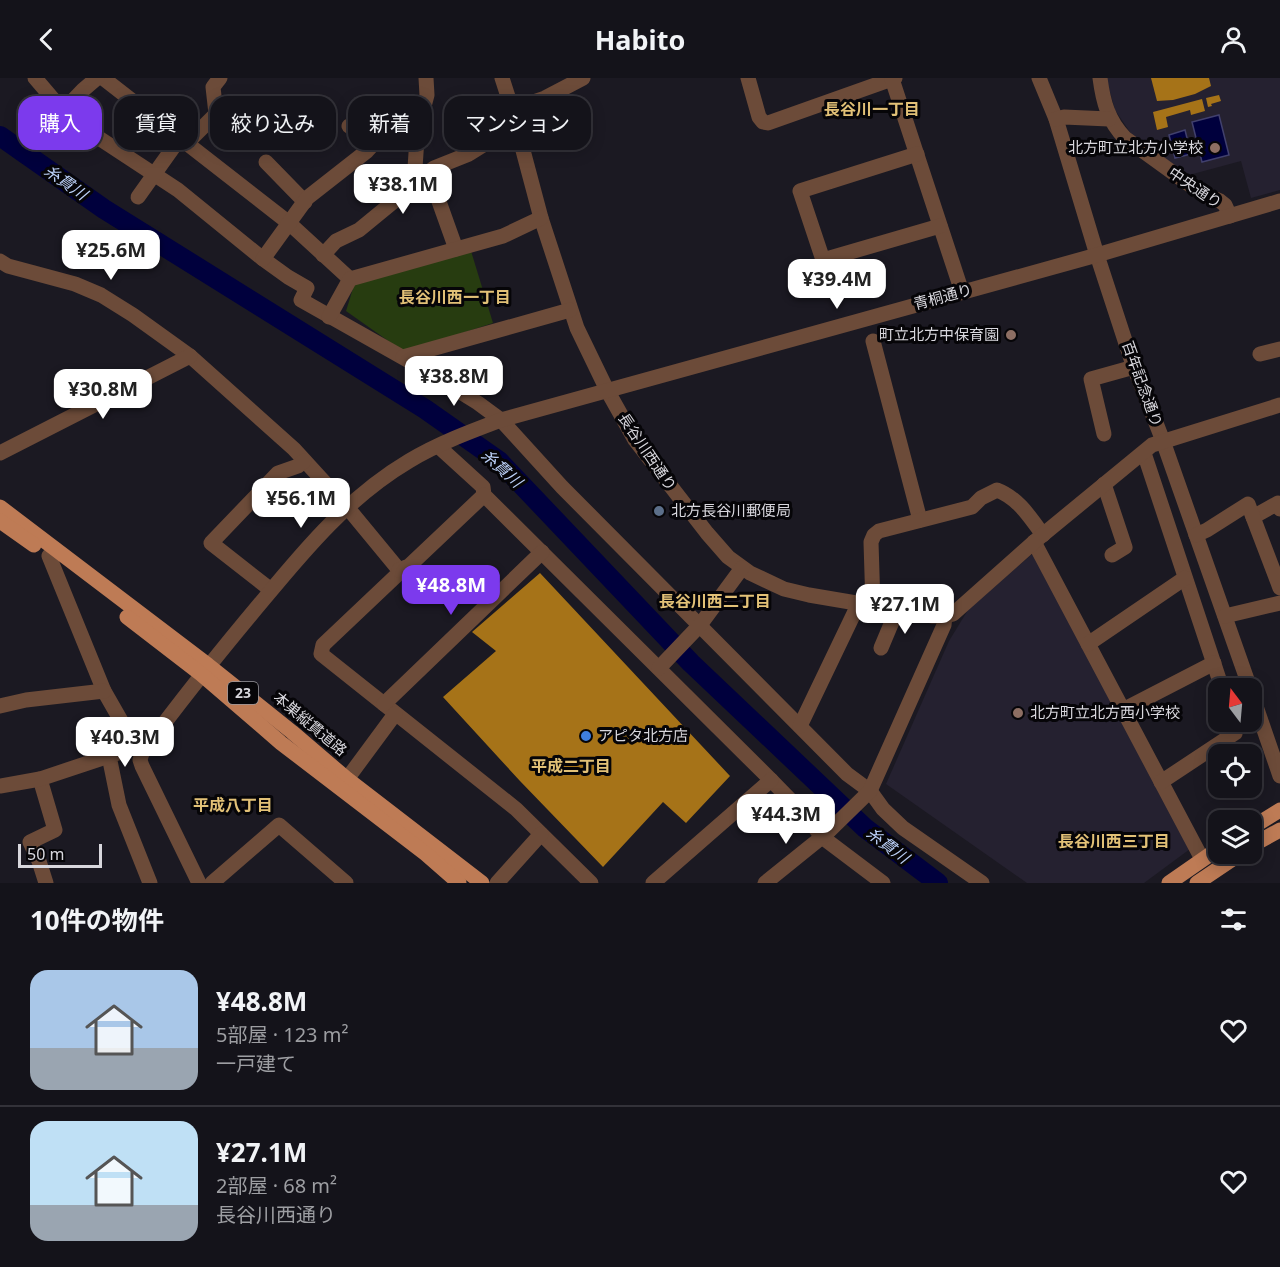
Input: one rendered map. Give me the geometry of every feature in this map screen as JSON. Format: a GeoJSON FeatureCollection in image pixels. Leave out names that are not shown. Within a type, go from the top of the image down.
{"type":"FeatureCollection","features":[{"type":"Feature","properties":{"kind":"main road","name":"本巣縦貫道路"},"geometry":{"type":"LineString","coordinates":[[0,507],[52,552],[205,670],[292,732],[347,779],[482,883]]}},
{"type":"Feature","properties":{"kind":"main road","name":"本巣縦貫道路"},"geometry":{"type":"LineString","coordinates":[[0,521],[52,552]]}},
{"type":"Feature","properties":{"kind":"main road","name":"本巣縦貫道路"},"geometry":{"type":"LineString","coordinates":[[205,670],[281,743],[417,847],[459,883]]}},
{"type":"Feature","properties":{"kind":"main road"},"geometry":{"type":"LineString","coordinates":[[1262,821],[1280,810]]}},
{"type":"Feature","properties":{"kind":"main road"},"geometry":{"type":"LineString","coordinates":[[1262,840],[1280,830]]}},
{"type":"Feature","properties":{"kind":"main road"},"geometry":{"type":"LineString","coordinates":[[1169,883],[1208,855]]}},
{"type":"Feature","properties":{"kind":"main road"},"geometry":{"type":"LineString","coordinates":[[1197,883],[1225,864]]}},
{"type":"Feature","properties":{"kind":"street"},"geometry":{"type":"LineString","coordinates":[[35,78],[50,96]]}},
{"type":"Feature","properties":{"kind":"street"},"geometry":{"type":"LineString","coordinates":[[77,96],[97,78]]}},
{"type":"Feature","properties":{"kind":"street"},"geometry":{"type":"LineString","coordinates":[[104,78],[127,96]]}},
{"type":"Feature","properties":{"kind":"street"},"geometry":{"type":"LineString","coordinates":[[198,128],[216,114],[213,87],[220,78]]}},
{"type":"Feature","properties":{"kind":"street"},"geometry":{"type":"LineString","coordinates":[[426,78],[427,96]]}},
{"type":"Feature","properties":{"kind":"street"},"geometry":{"type":"LineString","coordinates":[[502,78],[508,96]]}},
{"type":"Feature","properties":{"kind":"street"},"geometry":{"type":"LineString","coordinates":[[549,96],[583,78]]}},
{"type":"Feature","properties":{"kind":"street"},"geometry":{"type":"LineString","coordinates":[[748,78],[759,117],[763,122],[768,123],[894,79],[962,292]]}},
{"type":"Feature","properties":{"kind":"street","name":"百年記念通り"},"geometry":{"type":"LineString","coordinates":[[1039,78],[1056,119],[1134,367],[1163,441],[1246,678]]}},
{"type":"Feature","properties":{"kind":"street"},"geometry":{"type":"LineString","coordinates":[[1056,119],[1101,117],[1109,119],[1100,78]]}},
{"type":"Feature","properties":{"kind":"street","name":"中央通り"},"geometry":{"type":"LineString","coordinates":[[1109,119],[1125,138],[1200,193],[1220,201],[1230,216]]}},
{"type":"Feature","properties":{"kind":"street"},"geometry":{"type":"LineString","coordinates":[[102,140],[178,190],[263,259],[307,288],[301,300],[403,357],[478,403],[501,420],[562,487],[698,627],[847,774],[869,792],[883,809],[903,828],[982,883]]}},
{"type":"Feature","properties":{"kind":"street"},"geometry":{"type":"LineString","coordinates":[[138,197],[174,150]]}},
{"type":"Feature","properties":{"kind":"street"},"geometry":{"type":"LineString","coordinates":[[196,150],[289,223],[350,279]]}},
{"type":"Feature","properties":{"kind":"street"},"geometry":{"type":"LineString","coordinates":[[263,259],[305,202],[368,150]]}},
{"type":"Feature","properties":{"kind":"street"},"geometry":{"type":"LineString","coordinates":[[416,150],[415,168],[431,179],[456,249]]}},
{"type":"Feature","properties":{"kind":"street"},"geometry":{"type":"LineString","coordinates":[[323,255],[336,242],[359,230],[398,198],[421,173],[475,150]]}},
{"type":"Feature","properties":{"kind":"street","name":"長谷川西通り"},"geometry":{"type":"LineString","coordinates":[[523,150],[541,218],[570,310],[607,390],[635,440],[707,534],[728,557],[764,581],[784,589],[866,605],[945,616]]}},
{"type":"Feature","properties":{"kind":"street"},"geometry":{"type":"LineString","coordinates":[[917,154],[800,191],[803,201],[823,260],[940,226]]}},
{"type":"Feature","properties":{"kind":"street"},"geometry":{"type":"LineString","coordinates":[[266,162],[305,202]]}},
{"type":"Feature","properties":{"kind":"street","name":"青桐通り"},"geometry":{"type":"LineString","coordinates":[[139,750],[322,530],[347,507],[408,461],[438,446],[501,420],[1097,255],[1280,201]]}},
{"type":"Feature","properties":{"kind":"street"},"geometry":{"type":"LineString","coordinates":[[1183,230],[1195,232],[1280,210]]}},
{"type":"Feature","properties":{"kind":"street"},"geometry":{"type":"LineString","coordinates":[[329,317],[350,279],[503,236],[541,218]]}},
{"type":"Feature","properties":{"kind":"street"},"geometry":{"type":"LineString","coordinates":[[0,261],[8,266],[75,284],[101,294],[190,357],[304,460],[347,507],[399,570]]}},
{"type":"Feature","properties":{"kind":"street"},"geometry":{"type":"LineString","coordinates":[[403,357],[570,310]]}},
{"type":"Feature","properties":{"kind":"street"},"geometry":{"type":"LineString","coordinates":[[873,341],[920,520]]}},
{"type":"Feature","properties":{"kind":"street"},"geometry":{"type":"LineString","coordinates":[[1260,354],[1280,349]]}},
{"type":"Feature","properties":{"kind":"street"},"geometry":{"type":"LineString","coordinates":[[0,453],[190,357]]}},
{"type":"Feature","properties":{"kind":"street"},"geometry":{"type":"LineString","coordinates":[[1104,434],[1091,379],[1134,367]]}},
{"type":"Feature","properties":{"kind":"street"},"geometry":{"type":"LineString","coordinates":[[765,883],[824,835],[869,792],[944,625],[945,616],[953,614],[1039,538],[1152,445],[1280,405]]}},
{"type":"Feature","properties":{"kind":"street"},"geometry":{"type":"LineString","coordinates":[[438,446],[483,488],[484,495],[542,552],[661,665],[824,835],[884,883]]}},
{"type":"Feature","properties":{"kind":"street"},"geometry":{"type":"LineString","coordinates":[[1144,453],[1219,678]]}},
{"type":"Feature","properties":{"kind":"street"},"geometry":{"type":"LineString","coordinates":[[271,590],[211,543],[278,474],[298,466],[304,460]]}},
{"type":"Feature","properties":{"kind":"street"},"geometry":{"type":"LineString","coordinates":[[1104,484],[1125,547],[1112,555]]}},
{"type":"Feature","properties":{"kind":"street"},"geometry":{"type":"LineString","coordinates":[[800,726],[866,605],[871,542],[874,535],[879,531],[972,507],[981,498],[997,490],[1017,501],[1039,538],[1088,644],[1202,859]]}},
{"type":"Feature","properties":{"kind":"street"},"geometry":{"type":"LineString","coordinates":[[484,495],[409,566],[399,570],[398,574],[323,645],[320,651],[322,656],[516,809],[591,883]]}},
{"type":"Feature","properties":{"kind":"street"},"geometry":{"type":"LineString","coordinates":[[1253,517],[1278,503],[1280,509]]}},
{"type":"Feature","properties":{"kind":"street"},"geometry":{"type":"LineString","coordinates":[[1196,535],[1248,504],[1280,588]]}},
{"type":"Feature","properties":{"kind":"street"},"geometry":{"type":"LineString","coordinates":[[52,552],[104,691],[139,750],[142,766],[198,883]]}},
{"type":"Feature","properties":{"kind":"street"},"geometry":{"type":"LineString","coordinates":[[347,779],[389,709],[542,552]]}},
{"type":"Feature","properties":{"kind":"street"},"geometry":{"type":"LineString","coordinates":[[661,665],[698,627],[742,567]]}},
{"type":"Feature","properties":{"kind":"street"},"geometry":{"type":"LineString","coordinates":[[1088,644],[1185,578]]}},
{"type":"Feature","properties":{"kind":"street"},"geometry":{"type":"LineString","coordinates":[[1225,616],[1280,603]]}},
{"type":"Feature","properties":{"kind":"street"},"geometry":{"type":"LineString","coordinates":[[881,648],[897,610]]}},
{"type":"Feature","properties":{"kind":"street"},"geometry":{"type":"LineString","coordinates":[[1123,710],[1214,663]]}},
{"type":"Feature","properties":{"kind":"street"},"geometry":{"type":"LineString","coordinates":[[0,706],[26,700],[104,691]]}},
{"type":"Feature","properties":{"kind":"street","name":"百年記念通り"},"geometry":{"type":"LineString","coordinates":[[1262,724],[1280,776]]}},
{"type":"Feature","properties":{"kind":"street"},"geometry":{"type":"LineString","coordinates":[[1161,782],[1235,732]]}},
{"type":"Feature","properties":{"kind":"street"},"geometry":{"type":"LineString","coordinates":[[0,786],[40,779],[109,756],[139,750]]}},
{"type":"Feature","properties":{"kind":"street"},"geometry":{"type":"LineString","coordinates":[[109,756],[119,805],[150,883]]}},
{"type":"Feature","properties":{"kind":"street"},"geometry":{"type":"LineString","coordinates":[[40,779],[55,830],[30,842],[46,883]]}},
{"type":"Feature","properties":{"kind":"street"},"geometry":{"type":"LineString","coordinates":[[653,883],[771,780]]}},
{"type":"Feature","properties":{"kind":"street"},"geometry":{"type":"LineString","coordinates":[[212,883],[279,825],[341,882]]}},
{"type":"Feature","properties":{"kind":"street"},"geometry":{"type":"LineString","coordinates":[[497,883],[541,834]]}},
{"type":"Feature","properties":{"kind":"shaded area","name":"北方町立北方小学校"},"geometry":{"type":"Polygon","coordinates":[[[1106,78],[1280,78],[1280,190],[1251,198],[1241,161],[1189,175],[1132,135],[1115,110],[1106,78]]]}},
{"type":"Feature","properties":{"kind":"shaded area"},"geometry":{"type":"Polygon","coordinates":[[[1219,115],[1229,155],[1202,162],[1192,122],[1219,115]]]}},
{"type":"Feature","properties":{"kind":"shaded area"},"geometry":{"type":"Polygon","coordinates":[[[1185,130],[1191,154],[1175,158],[1169,135],[1185,130]]]}},
{"type":"Feature","properties":{"kind":"shaded area","name":"北方町立北方西小学校"},"geometry":{"type":"Polygon","coordinates":[[[1031,555],[1036,555],[1190,849],[1144,883],[1027,883],[886,784],[949,641],[968,610],[1031,555]]]}},
{"type":"Feature","properties":{"kind":"green space"},"geometry":{"type":"Polygon","coordinates":[[[471,251],[493,323],[404,352],[346,311],[355,282],[471,251]]]}},
{"type":"Feature","properties":{"kind":"building"},"geometry":{"type":"Polygon","coordinates":[[[1151,78],[1209,78],[1211,86],[1195,94],[1173,100],[1157,101],[1151,78]]]}},
{"type":"Feature","properties":{"kind":"building"},"geometry":{"type":"Polygon","coordinates":[[[1219,95],[1221,101],[1208,107],[1206,98],[1219,95]]]}},
{"type":"Feature","properties":{"kind":"building"},"geometry":{"type":"Polygon","coordinates":[[[1202,99],[1205,111],[1191,115],[1190,110],[1166,117],[1168,127],[1157,130],[1153,112],[1202,99]]]}},
{"type":"Feature","properties":{"kind":"building","name":"アピタ北方店"},"geometry":{"type":"Polygon","coordinates":[[[540,573],[730,776],[686,823],[663,802],[603,867],[443,697],[496,651],[472,632],[540,573]]]}},
{"type":"Feature","properties":{"kind":"waterway","name":"糸貫川"},"geometry":{"type":"LineString","coordinates":[[0,136],[104,209],[425,409],[499,461],[691,663],[865,828],[938,883]]}},
{"type":"Feature","properties":{"kind":"place","name":"北方町立北方小学校"},"geometry":{"type":"Point","coordinates":[1215,148]}},
{"type":"Feature","properties":{"kind":"place","name":"町立北方中保育園"},"geometry":{"type":"Point","coordinates":[1011,335]}},
{"type":"Feature","properties":{"kind":"place","name":"北方長谷川郵便局"},"geometry":{"type":"Point","coordinates":[659,511]}},
{"type":"Feature","properties":{"kind":"place","name":"北方町立北方西小学校"},"geometry":{"type":"Point","coordinates":[1018,713]}},
{"type":"Feature","properties":{"kind":"place","name":"アピタ北方店"},"geometry":{"type":"Point","coordinates":[586,736]}},
{"type":"Feature","properties":{"kind":"district","name":"長谷川一丁目"},"geometry":{"type":"Point","coordinates":[872,109]}},
{"type":"Feature","properties":{"kind":"district","name":"長谷川西一丁目"},"geometry":{"type":"Point","coordinates":[455,297]}},
{"type":"Feature","properties":{"kind":"district","name":"長谷川西二丁目"},"geometry":{"type":"Point","coordinates":[715,601]}},
{"type":"Feature","properties":{"kind":"district","name":"平成二丁目"},"geometry":{"type":"Point","coordinates":[571,766]}},
{"type":"Feature","properties":{"kind":"district","name":"平成八丁目"},"geometry":{"type":"Point","coordinates":[233,805]}},
{"type":"Feature","properties":{"kind":"district","name":"長谷川西三丁目"},"geometry":{"type":"Point","coordinates":[1114,841]}}]}
